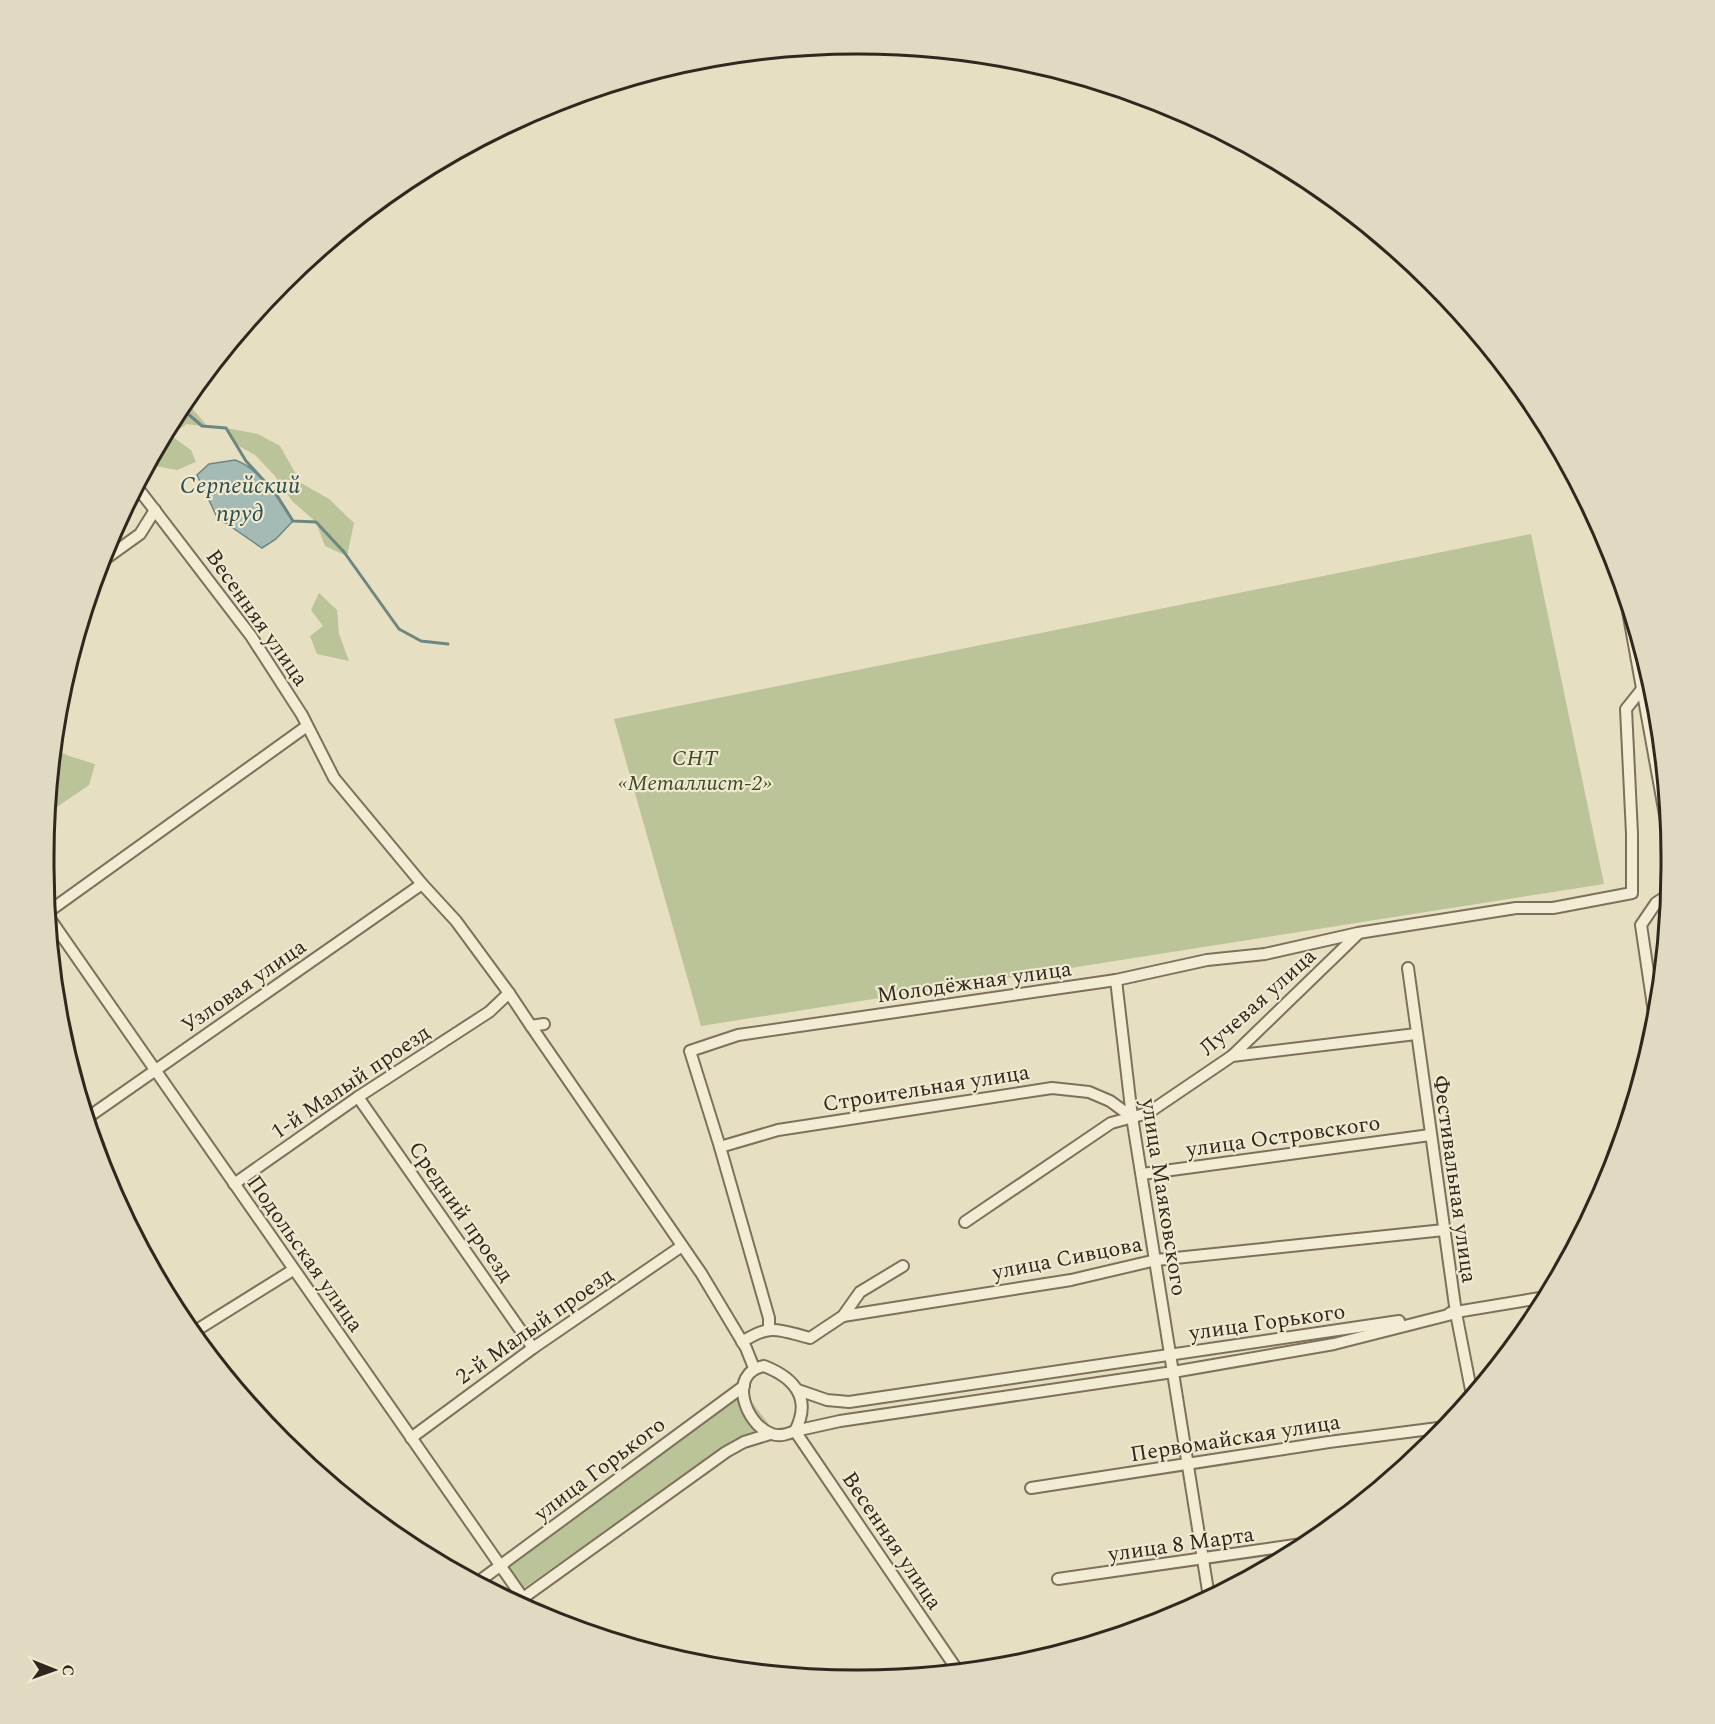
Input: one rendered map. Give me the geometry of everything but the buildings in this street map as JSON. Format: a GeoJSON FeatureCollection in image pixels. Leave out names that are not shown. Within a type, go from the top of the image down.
{"type":"FeatureCollection","features":[{"type":"Feature","properties":{"kind":"street","name":"Весенняя улица"},"geometry":{"type":"LineString","coordinates":[[142,493],[173,531],[250,636],[307,726],[334,778],[422,884],[456,921],[509,993],[701,1273],[742,1342],[754,1368]]}},
{"type":"Feature","properties":{"kind":"street"},"geometry":{"type":"LineString","coordinates":[[114,553],[140,534],[155,510]]}},
{"type":"Feature","properties":{"kind":"street"},"geometry":{"type":"LineString","coordinates":[[1638,668],[1654,757]]}},
{"type":"Feature","properties":{"kind":"street","name":"Молодёжная улица"},"geometry":{"type":"LineString","coordinates":[[720,1147],[690,1051],[738,1035],[1116,980],[1207,960],[1265,954],[1358,933],[1516,908],[1553,908],[1632,893],[1632,834],[1626,709],[1642,689]]}},
{"type":"Feature","properties":{"kind":"street"},"geometry":{"type":"LineString","coordinates":[[56,908],[307,726]]}},
{"type":"Feature","properties":{"kind":"street","name":"Узловая улица"},"geometry":{"type":"LineString","coordinates":[[93,1113],[422,884]]}},
{"type":"Feature","properties":{"kind":"street"},"geometry":{"type":"LineString","coordinates":[[1651,991],[1641,925],[1660,901]]}},
{"type":"Feature","properties":{"kind":"street","name":"Подольская улица"},"geometry":{"type":"LineString","coordinates":[[57,927],[500,1566],[515,1593]]}},
{"type":"Feature","properties":{"kind":"street","name":"Лучевая улица"},"geometry":{"type":"LineString","coordinates":[[965,1222],[1111,1123],[1148,1113],[1232,1056],[1358,933]]}},
{"type":"Feature","properties":{"kind":"street","name":"Фестивальная улица"},"geometry":{"type":"LineString","coordinates":[[1407,968],[1456,1313],[1470,1386]]}},
{"type":"Feature","properties":{"kind":"street","name":"улица Маяковского"},"geometry":{"type":"LineString","coordinates":[[1116,980],[1132,1117],[1208,1589]]}},
{"type":"Feature","properties":{"kind":"street","name":"1-й Малый проезд"},"geometry":{"type":"LineString","coordinates":[[234,1184],[358,1097],[489,1012],[509,993]]}},
{"type":"Feature","properties":{"kind":"street"},"geometry":{"type":"LineString","coordinates":[[531,1026],[544,1024]]}},
{"type":"Feature","properties":{"kind":"street"},"geometry":{"type":"LineString","coordinates":[[1232,1056],[1416,1034]]}},
{"type":"Feature","properties":{"kind":"street","name":"Строительная улица"},"geometry":{"type":"LineString","coordinates":[[720,1147],[778,1130],[1052,1088],[1089,1092],[1110,1101],[1132,1117]]}},
{"type":"Feature","properties":{"kind":"street","name":"Средний проезд"},"geometry":{"type":"LineString","coordinates":[[358,1097],[533,1348]]}},
{"type":"Feature","properties":{"kind":"street","name":"улица Островского"},"geometry":{"type":"LineString","coordinates":[[1142,1174],[1430,1135]]}},
{"type":"Feature","properties":{"kind":"street"},"geometry":{"type":"LineString","coordinates":[[720,1147],[769,1318],[770,1329]]}},
{"type":"Feature","properties":{"kind":"street","name":"улица Сивцова"},"geometry":{"type":"LineString","coordinates":[[843,1316],[1071,1280],[1156,1260],[1444,1230]]}},
{"type":"Feature","properties":{"kind":"street","name":"2-й Малый проезд"},"geometry":{"type":"LineString","coordinates":[[411,1438],[533,1348],[682,1246]]}},
{"type":"Feature","properties":{"kind":"street"},"geometry":{"type":"LineString","coordinates":[[742,1342],[758,1332],[770,1329],[810,1338],[843,1316],[860,1292],[903,1266]]}},
{"type":"Feature","properties":{"kind":"street"},"geometry":{"type":"LineString","coordinates":[[200,1328],[293,1270]]}},
{"type":"Feature","properties":{"kind":"street"},"geometry":{"type":"LineString","coordinates":[[1456,1313],[1534,1299]]}},
{"type":"Feature","properties":{"kind":"street","name":"улица Горького"},"geometry":{"type":"LineString","coordinates":[[798,1390],[826,1400],[849,1402],[1456,1313]]}},
{"type":"Feature","properties":{"kind":"street","name":"улица Горького"},"geometry":{"type":"LineString","coordinates":[[795,1431],[840,1421],[1173,1372],[1334,1344],[1456,1313]]}},
{"type":"Feature","properties":{"kind":"street"},"geometry":{"type":"LineString","coordinates":[[523,1597],[726,1452],[744,1442],[770,1434],[786,1435],[795,1431],[803,1410],[798,1390],[779,1372],[764,1366],[754,1368],[745,1379],[743,1401],[749,1413],[770,1434]]}},
{"type":"Feature","properties":{"kind":"street","name":"улица Горького"},"geometry":{"type":"LineString","coordinates":[[484,1577],[744,1386]]}},
{"type":"Feature","properties":{"kind":"street","name":"Первомайская улица"},"geometry":{"type":"LineString","coordinates":[[1031,1488],[1329,1442],[1432,1429]]}},
{"type":"Feature","properties":{"kind":"street","name":"Весенняя улица"},"geometry":{"type":"LineString","coordinates":[[795,1431],[953,1664]]}},
{"type":"Feature","properties":{"kind":"street","name":"улица 8 Марта"},"geometry":{"type":"LineString","coordinates":[[1058,1579],[1282,1548]]}},
{"type":"Feature","properties":{"kind":"green space"},"geometry":{"type":"Polygon","coordinates":[[[191,408],[208,427],[187,424],[178,430],[191,408]]]}},
{"type":"Feature","properties":{"kind":"green space"},"geometry":{"type":"Polygon","coordinates":[[[226,428],[258,434],[280,446],[301,483],[329,499],[354,523],[347,556],[325,546],[316,522],[292,501],[275,476],[255,455],[237,445],[226,428]]]}},
{"type":"Feature","properties":{"kind":"green space"},"geometry":{"type":"Polygon","coordinates":[[[173,437],[191,450],[196,462],[177,470],[156,466],[173,437]]]}},
{"type":"Feature","properties":{"kind":"green space","name":"СНТ «Металлист-2»"},"geometry":{"type":"Polygon","coordinates":[[[1531,534],[1604,884],[701,1026],[614,719],[1531,534]]]}},
{"type":"Feature","properties":{"kind":"green space"},"geometry":{"type":"Polygon","coordinates":[[[319,593],[337,610],[339,634],[349,661],[317,654],[310,636],[323,626],[311,610],[319,593]]]}},
{"type":"Feature","properties":{"kind":"green space"},"geometry":{"type":"Polygon","coordinates":[[[61,752],[95,764],[89,785],[56,808],[61,752]]]}},
{"type":"Feature","properties":{"kind":"green space"},"geometry":{"type":"Polygon","coordinates":[[[744,1392],[771,1427],[737,1439],[522,1589],[507,1569],[744,1392]]]}},
{"type":"Feature","properties":{"kind":"water","name":"Серпейский пруд"},"geometry":{"type":"Polygon","coordinates":[[[235,460],[261,477],[293,521],[276,539],[262,548],[217,517],[197,475],[209,464],[235,460]]]}},
{"type":"Feature","properties":{"kind":"waterway"},"geometry":{"type":"LineString","coordinates":[[188,413],[202,426],[226,428],[246,461],[276,494],[293,521],[316,522],[344,552],[399,629],[421,641],[448,644]]}}]}
